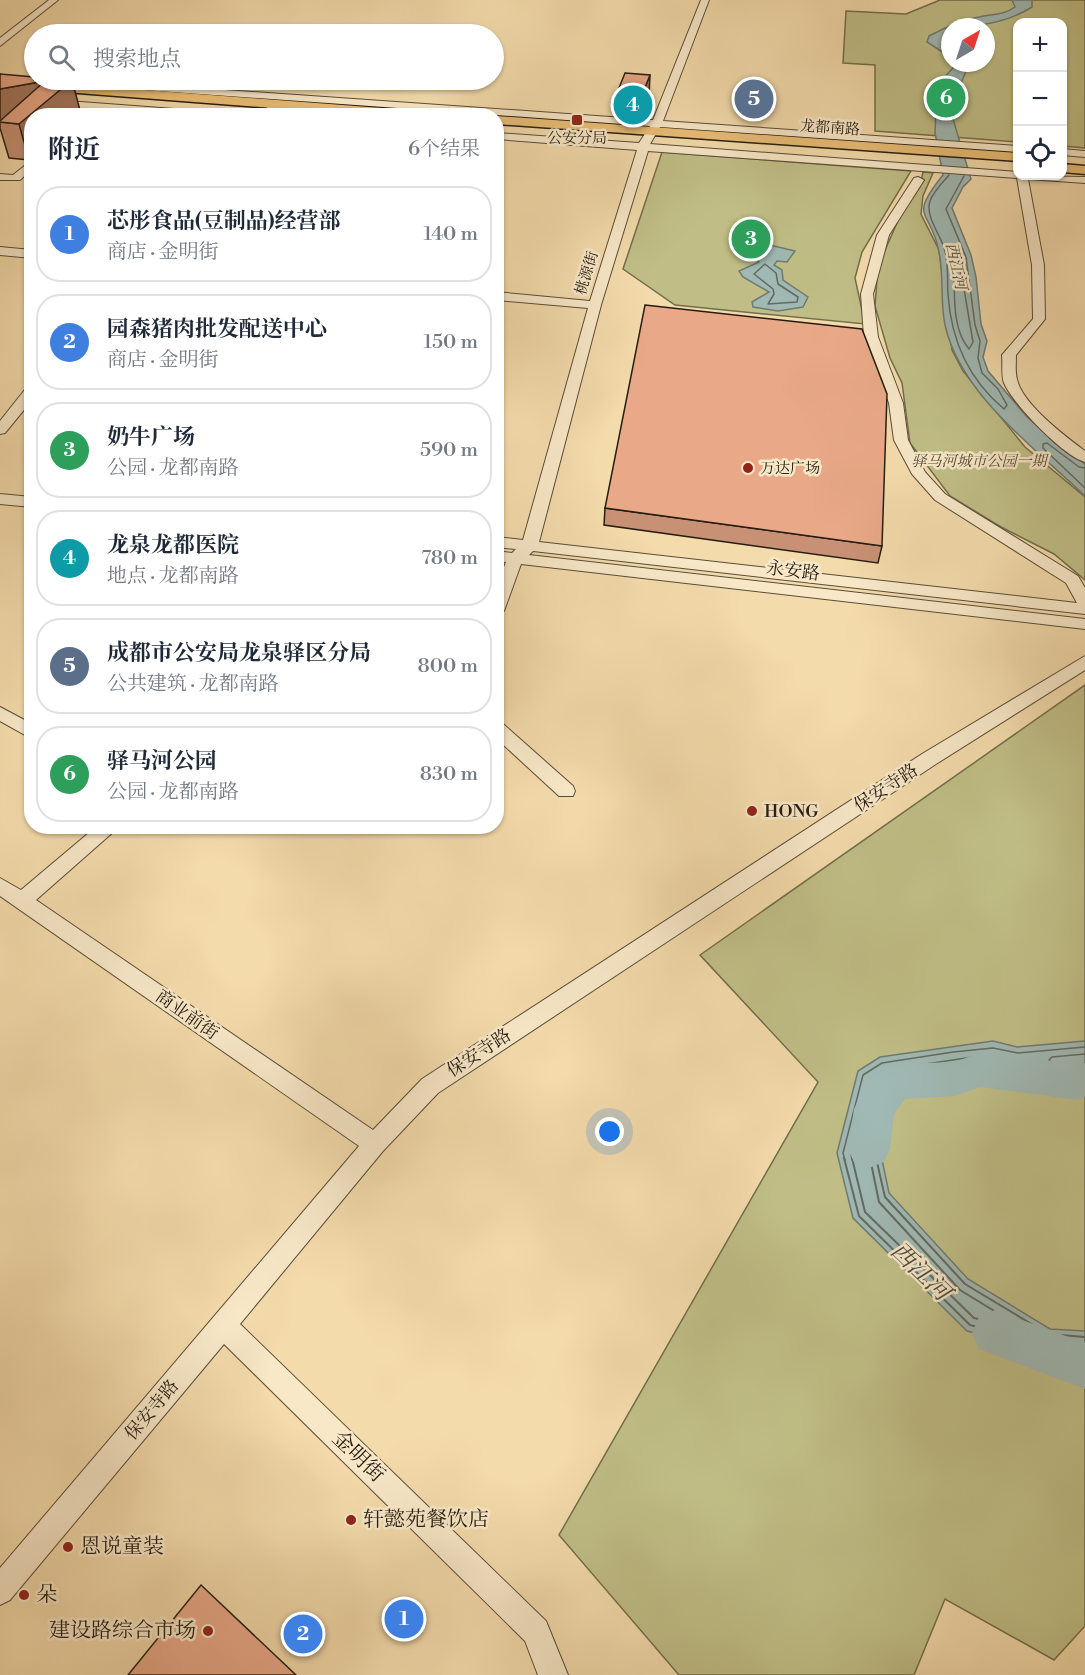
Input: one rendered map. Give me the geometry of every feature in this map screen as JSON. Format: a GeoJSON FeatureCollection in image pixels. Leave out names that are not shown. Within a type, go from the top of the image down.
{"type":"FeatureCollection","features":[{"type":"Feature","properties":{"kind":"main road"},"geometry":{"type":"LineString","coordinates":[[0,83],[24,85]]}},
{"type":"Feature","properties":{"kind":"main road"},"geometry":{"type":"LineString","coordinates":[[70,90],[250,108]]}},
{"type":"Feature","properties":{"kind":"main road"},"geometry":{"type":"LineString","coordinates":[[0,91],[242,108]]}},
{"type":"Feature","properties":{"kind":"main road","name":"龙都南路"},"geometry":{"type":"LineString","coordinates":[[504,121],[650,135],[989,160],[1013,157]]}},
{"type":"Feature","properties":{"kind":"main road","name":"龙都南路"},"geometry":{"type":"LineString","coordinates":[[504,128],[650,135]]}},
{"type":"Feature","properties":{"kind":"main road","name":"龙都南路"},"geometry":{"type":"LineString","coordinates":[[989,160],[1013,169]]}},
{"type":"Feature","properties":{"kind":"main road"},"geometry":{"type":"LineString","coordinates":[[1067,160],[1085,162]]}},
{"type":"Feature","properties":{"kind":"main road"},"geometry":{"type":"LineString","coordinates":[[1067,168],[1085,170]]}},
{"type":"Feature","properties":{"kind":"street"},"geometry":{"type":"LineString","coordinates":[[0,32],[41,0]]}},
{"type":"Feature","properties":{"kind":"street"},"geometry":{"type":"LineString","coordinates":[[0,42],[54,0]]}},
{"type":"Feature","properties":{"kind":"street","name":"桃源街"},"geometry":{"type":"LineString","coordinates":[[530,545],[595,305],[650,135],[705,0]]}},
{"type":"Feature","properties":{"kind":"street"},"geometry":{"type":"LineString","coordinates":[[0,76],[24,78]]}},
{"type":"Feature","properties":{"kind":"street"},"geometry":{"type":"LineString","coordinates":[[157,90],[354,108]]}},
{"type":"Feature","properties":{"kind":"street"},"geometry":{"type":"LineString","coordinates":[[0,99],[121,108]]}},
{"type":"Feature","properties":{"kind":"street"},"geometry":{"type":"LineString","coordinates":[[504,122],[910,154]]}},
{"type":"Feature","properties":{"kind":"street"},"geometry":{"type":"LineString","coordinates":[[504,136],[650,135]]}},
{"type":"Feature","properties":{"kind":"street"},"geometry":{"type":"LineString","coordinates":[[989,160],[1013,151]]}},
{"type":"Feature","properties":{"kind":"street"},"geometry":{"type":"LineString","coordinates":[[1067,152],[1085,154]]}},
{"type":"Feature","properties":{"kind":"street"},"geometry":{"type":"LineString","coordinates":[[0,177],[16,178],[24,170]]}},
{"type":"Feature","properties":{"kind":"street"},"geometry":{"type":"LineString","coordinates":[[1067,178],[1085,180]]}},
{"type":"Feature","properties":{"kind":"street"},"geometry":{"type":"LineString","coordinates":[[918,180],[883,235],[867,294],[871,337],[896,403],[902,440],[919,474],[940,497],[1072,580],[1085,602]]}},
{"type":"Feature","properties":{"kind":"street"},"geometry":{"type":"LineString","coordinates":[[1022,180],[1038,265],[1038,319],[1009,355],[1011,382],[1026,404],[1064,443],[1085,458]]}},
{"type":"Feature","properties":{"kind":"street"},"geometry":{"type":"LineString","coordinates":[[0,251],[24,253]]}},
{"type":"Feature","properties":{"kind":"street"},"geometry":{"type":"LineString","coordinates":[[504,297],[595,305]]}},
{"type":"Feature","properties":{"kind":"street"},"geometry":{"type":"LineString","coordinates":[[0,430],[24,400]]}},
{"type":"Feature","properties":{"kind":"street"},"geometry":{"type":"LineString","coordinates":[[0,485],[24,488]]}},
{"type":"Feature","properties":{"kind":"street"},"geometry":{"type":"LineString","coordinates":[[0,499],[24,501]]}},
{"type":"Feature","properties":{"kind":"street"},"geometry":{"type":"LineString","coordinates":[[504,543],[1085,609]]}},
{"type":"Feature","properties":{"kind":"street"},"geometry":{"type":"LineString","coordinates":[[504,589],[515,559],[530,545]]}},
{"type":"Feature","properties":{"kind":"street","name":"永安路"},"geometry":{"type":"LineString","coordinates":[[504,557],[1085,624]]}},
{"type":"Feature","properties":{"kind":"street","name":"保安寺路"},"geometry":{"type":"LineString","coordinates":[[0,1590],[375,1144],[430,1086],[919,766],[1085,662]]}},
{"type":"Feature","properties":{"kind":"street"},"geometry":{"type":"LineString","coordinates":[[0,713],[24,728]]}},
{"type":"Feature","properties":{"kind":"street"},"geometry":{"type":"LineString","coordinates":[[504,734],[566,791]]}},
{"type":"Feature","properties":{"kind":"street"},"geometry":{"type":"LineString","coordinates":[[22,901],[102,834]]}},
{"type":"Feature","properties":{"kind":"street","name":"商业前街"},"geometry":{"type":"LineString","coordinates":[[0,886],[375,1144]]}},
{"type":"Feature","properties":{"kind":"street","name":"金明街"},"geometry":{"type":"LineString","coordinates":[[223,1325],[536,1631],[553,1675]]}},
{"type":"Feature","properties":{"kind":"green space"},"geometry":{"type":"Polygon","coordinates":[[[940,0],[1085,0],[1085,148],[1067,146],[1067,18],[1013,18],[1013,142],[875,131],[875,65],[843,63],[846,11],[906,14],[940,0]]]}},
{"type":"Feature","properties":{"kind":"green space"},"geometry":{"type":"Polygon","coordinates":[[[662,152],[911,171],[862,252],[855,278],[865,324],[675,305],[623,269],[662,152]]]}},
{"type":"Feature","properties":{"kind":"green space","name":"驿马河城市公园一期"},"geometry":{"type":"Polygon","coordinates":[[[923,172],[933,173],[923,196],[921,214],[939,250],[952,350],[963,371],[1025,447],[1085,497],[1085,580],[1054,554],[1001,527],[950,496],[910,443],[902,383],[890,358],[875,306],[878,266],[901,214],[920,187],[923,172]]]}},
{"type":"Feature","properties":{"kind":"green space"},"geometry":{"type":"Polygon","coordinates":[[[1085,685],[1085,1626],[1054,1660],[945,1599],[914,1675],[679,1675],[559,1535],[818,1082],[700,955],[1085,685]]]}},
{"type":"Feature","properties":{"kind":"water"},"geometry":{"type":"Polygon","coordinates":[[[1012,0],[1032,0],[1032,7],[1013,17],[995,22],[995,18],[973,18],[1002,13],[1015,7],[1012,0]]]}},
{"type":"Feature","properties":{"kind":"water"},"geometry":{"type":"Polygon","coordinates":[[[941,30],[941,51],[927,42],[929,36],[941,30]]]}},
{"type":"Feature","properties":{"kind":"water"},"geometry":{"type":"Polygon","coordinates":[[[949,72],[966,72],[950,109],[971,179],[963,187],[952,208],[971,255],[976,277],[981,324],[987,341],[983,357],[988,371],[1027,417],[1062,448],[1085,464],[1085,496],[1002,419],[966,374],[953,350],[945,325],[939,252],[924,214],[926,200],[943,175],[935,133],[937,85],[949,72]]]}},
{"type":"Feature","properties":{"kind":"water"},"geometry":{"type":"Polygon","coordinates":[[[761,243],[795,251],[787,262],[777,261],[774,265],[782,270],[783,280],[808,297],[803,307],[778,311],[753,307],[752,302],[769,292],[743,277],[739,271],[759,262],[747,248],[761,243]]]}},
{"type":"Feature","properties":{"kind":"water"},"geometry":{"type":"Polygon","coordinates":[[[993,1041],[1017,1047],[1085,1041],[1085,1082],[1006,1069],[941,1086],[878,1094],[877,1136],[889,1193],[968,1279],[1050,1329],[1085,1331],[1085,1361],[967,1331],[853,1218],[837,1153],[858,1071],[880,1057],[993,1041]]]}},
{"type":"Feature","properties":{"kind":"building"},"geometry":{"type":"Polygon","coordinates":[[[625,73],[650,75],[642,95],[617,93],[625,73]]]}},
{"type":"Feature","properties":{"kind":"building"},"geometry":{"type":"Polygon","coordinates":[[[0,74],[24,76],[24,85],[0,89],[0,74]]]}},
{"type":"Feature","properties":{"kind":"building"},"geometry":{"type":"Polygon","coordinates":[[[35,90],[60,90],[38,108],[24,108],[24,120],[19,124],[0,121],[35,90]]]}},
{"type":"Feature","properties":{"kind":"building","name":"万达广场"},"geometry":{"type":"Polygon","coordinates":[[[645,305],[862,329],[887,394],[882,546],[605,508],[645,305]]]}},
{"type":"Feature","properties":{"kind":"building","name":"建设路综合市场"},"geometry":{"type":"Polygon","coordinates":[[[201,1585],[296,1675],[128,1675],[201,1585]]]}},
{"type":"Feature","properties":{"kind":"waterway","name":"西江河"},"geometry":{"type":"LineString","coordinates":[[869,1149],[874,1109],[894,1082],[955,1079],[979,1070],[1078,1082],[1085,1080]]}},
{"type":"Feature","properties":{"kind":"waterway","name":"西江河"},"geometry":{"type":"LineString","coordinates":[[995,1333],[1085,1366]]}},
{"type":"Feature","properties":{"kind":"place","name":"驿马河公园"},"geometry":{"type":"Point","coordinates":[946,98]}},
{"type":"Feature","properties":{"kind":"place","name":"成都市公安局龙泉驿区分局"},"geometry":{"type":"Point","coordinates":[754,99]}},
{"type":"Feature","properties":{"kind":"place","name":"龙泉龙都医院"},"geometry":{"type":"Point","coordinates":[633,105]}},
{"type":"Feature","properties":{"kind":"place","name":"公安分局"},"geometry":{"type":"Point","coordinates":[577,120]}},
{"type":"Feature","properties":{"kind":"place","name":"奶牛广场"},"geometry":{"type":"Point","coordinates":[751,239]}},
{"type":"Feature","properties":{"kind":"place","name":"万达广场"},"geometry":{"type":"Point","coordinates":[748,468]}},
{"type":"Feature","properties":{"kind":"place","name":"HONG"},"geometry":{"type":"Point","coordinates":[752,811]}},
{"type":"Feature","properties":{"kind":"place","name":"轩懿苑餐饮店"},"geometry":{"type":"Point","coordinates":[351,1520]}},
{"type":"Feature","properties":{"kind":"place","name":"恩说童装"},"geometry":{"type":"Point","coordinates":[68,1547]}},
{"type":"Feature","properties":{"kind":"place","name":"朵"},"geometry":{"type":"Point","coordinates":[24,1595]}},
{"type":"Feature","properties":{"kind":"place","name":"芯彤食品(豆制品)经营部"},"geometry":{"type":"Point","coordinates":[404,1619]}},
{"type":"Feature","properties":{"kind":"place","name":"建设路综合市场"},"geometry":{"type":"Point","coordinates":[208,1631]}},
{"type":"Feature","properties":{"kind":"place","name":"园森猪肉批发配送中心"},"geometry":{"type":"Point","coordinates":[303,1634]}}]}
